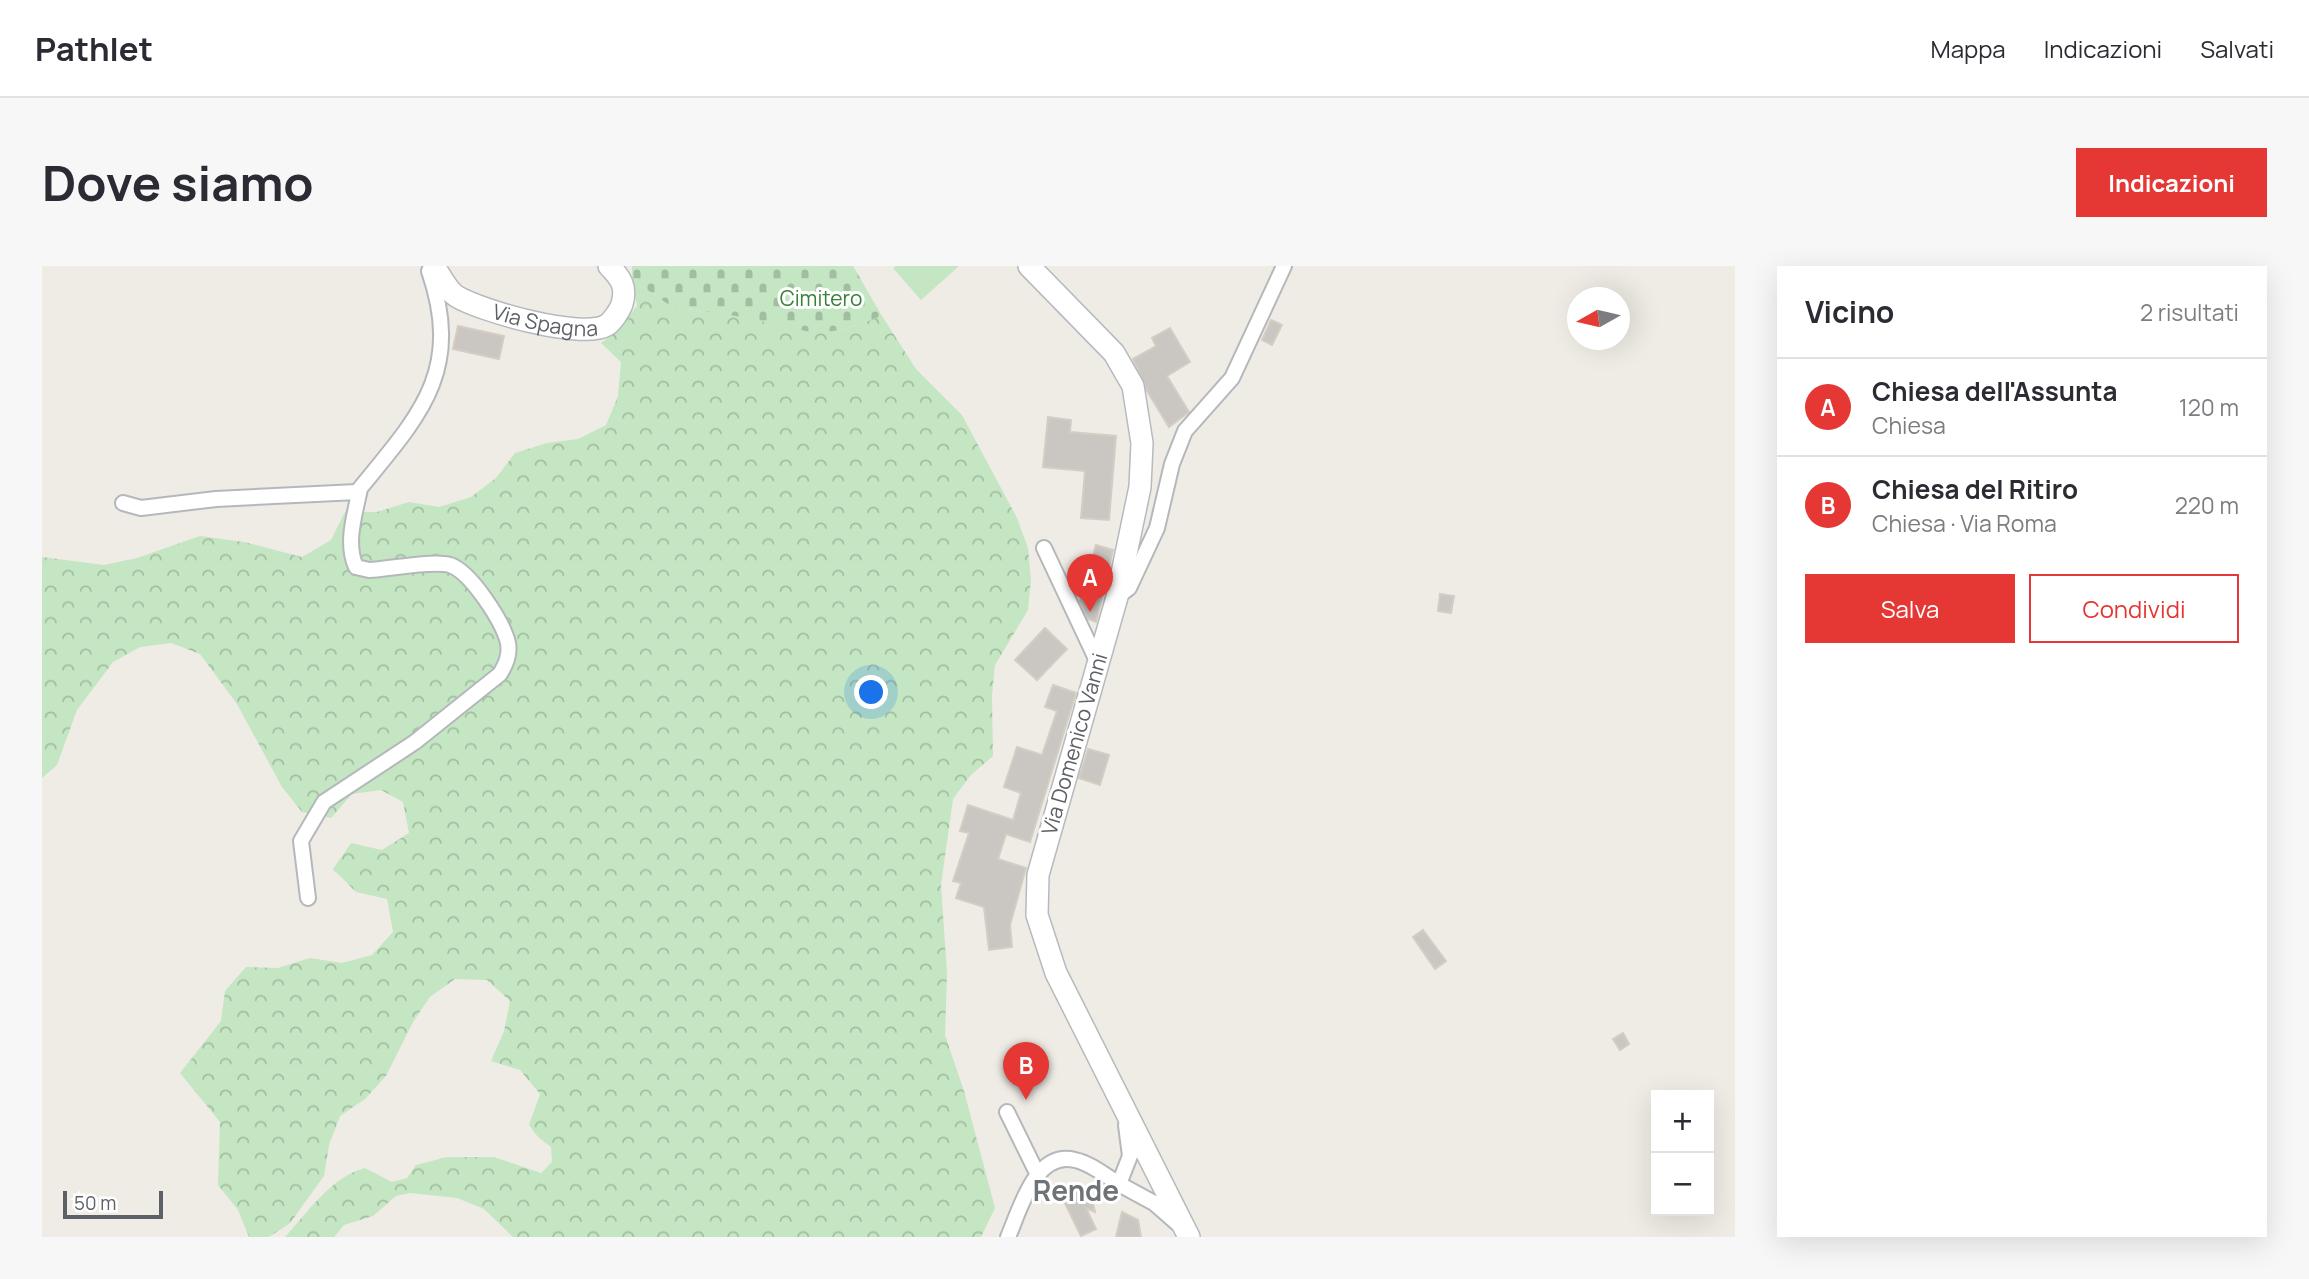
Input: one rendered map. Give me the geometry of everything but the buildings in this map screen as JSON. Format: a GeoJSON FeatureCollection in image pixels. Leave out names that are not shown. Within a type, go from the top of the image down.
{"type":"FeatureCollection","features":[{"type":"Feature","properties":{"kind":"main road","name":"Via Spagna"},"geometry":{"type":"LineString","coordinates":[[434,266],[453,295],[484,309],[584,331],[607,325],[621,308],[625,292],[620,278],[609,266]]}},
{"type":"Feature","properties":{"kind":"main road","name":"Via Domenico Vanni"},"geometry":{"type":"LineString","coordinates":[[1029,266],[1114,353],[1133,386],[1142,443],[1140,486],[1116,597],[1038,874],[1037,915],[1056,973],[1188,1235]]}},
{"type":"Feature","properties":{"kind":"street"},"geometry":{"type":"LineString","coordinates":[[123,503],[142,508],[216,499],[357,492],[420,413],[439,368],[442,355],[439,299],[427,266]]}},
{"type":"Feature","properties":{"kind":"street"},"geometry":{"type":"LineString","coordinates":[[1116,597],[1129,588],[1157,528],[1172,464],[1185,430],[1232,378],[1284,266]]}},
{"type":"Feature","properties":{"kind":"street"},"geometry":{"type":"LineString","coordinates":[[308,898],[302,841],[324,802],[425,733],[500,674],[508,660],[508,645],[503,631],[475,584],[460,569],[447,564],[369,570],[356,567],[352,557],[351,535],[360,489]]}},
{"type":"Feature","properties":{"kind":"street"},"geometry":{"type":"LineString","coordinates":[[1044,548],[1098,663]]}},
{"type":"Feature","properties":{"kind":"street"},"geometry":{"type":"LineString","coordinates":[[1119,1100],[1129,1135],[1130,1156],[1119,1184]]}},
{"type":"Feature","properties":{"kind":"street"},"geometry":{"type":"LineString","coordinates":[[1007,1112],[1037,1173]]}},
{"type":"Feature","properties":{"kind":"street"},"geometry":{"type":"LineString","coordinates":[[1008,1237],[1037,1173],[1060,1158],[1076,1160],[1154,1203],[1188,1235]]}},
{"type":"Feature","properties":{"kind":"green space","name":"Cimitero"},"geometry":{"type":"Polygon","coordinates":[[[632,266],[853,266],[882,316],[841,330],[815,333],[736,316],[672,307],[632,279],[632,266]]]}},
{"type":"Feature","properties":{"kind":"green space"},"geometry":{"type":"Polygon","coordinates":[[[959,266],[921,300],[893,268],[959,266]]]}},
{"type":"Feature","properties":{"kind":"green space"},"geometry":{"type":"Polygon","coordinates":[[[632,279],[672,307],[841,330],[882,316],[916,369],[962,415],[1017,518],[1028,548],[1031,580],[1028,610],[995,665],[992,695],[993,756],[970,776],[953,799],[941,885],[947,973],[945,1035],[964,1091],[995,1208],[981,1237],[513,1237],[484,1209],[457,1198],[410,1193],[396,1196],[373,1216],[344,1225],[334,1237],[285,1237],[331,1187],[341,1179],[365,1168],[392,1182],[407,1178],[416,1165],[447,1157],[494,1157],[541,1173],[552,1162],[551,1147],[538,1137],[529,1125],[540,1094],[520,1070],[491,1061],[504,1031],[510,1001],[487,980],[455,979],[430,997],[413,1022],[386,1076],[365,1099],[340,1116],[329,1145],[324,1176],[290,1223],[269,1237],[249,1237],[238,1210],[218,1185],[220,1122],[180,1073],[221,1021],[225,991],[246,967],[278,968],[310,958],[342,963],[372,955],[393,932],[387,899],[356,892],[333,869],[351,843],[382,850],[409,833],[403,802],[381,790],[352,794],[331,818],[302,812],[282,787],[237,704],[200,654],[171,643],[140,647],[113,662],[77,710],[57,765],[42,778],[42,557],[104,565],[137,558],[200,536],[244,542],[302,557],[331,540],[345,512],[377,512],[409,502],[439,507],[471,497],[496,478],[515,453],[547,443],[578,439],[606,425],[618,396],[621,362],[601,343],[618,331],[637,306],[632,279]]]}},
{"type":"Feature","properties":{"kind":"place","name":"Chiesa dell'Assunta"},"geometry":{"type":"Point","coordinates":[1090,612]}},
{"type":"Feature","properties":{"kind":"place","name":"Chiesa del Ritiro"},"geometry":{"type":"Point","coordinates":[1026,1100]}},
{"type":"Feature","properties":{"kind":"district","name":"Rende"},"geometry":{"type":"Point","coordinates":[1076,1191]}}]}
